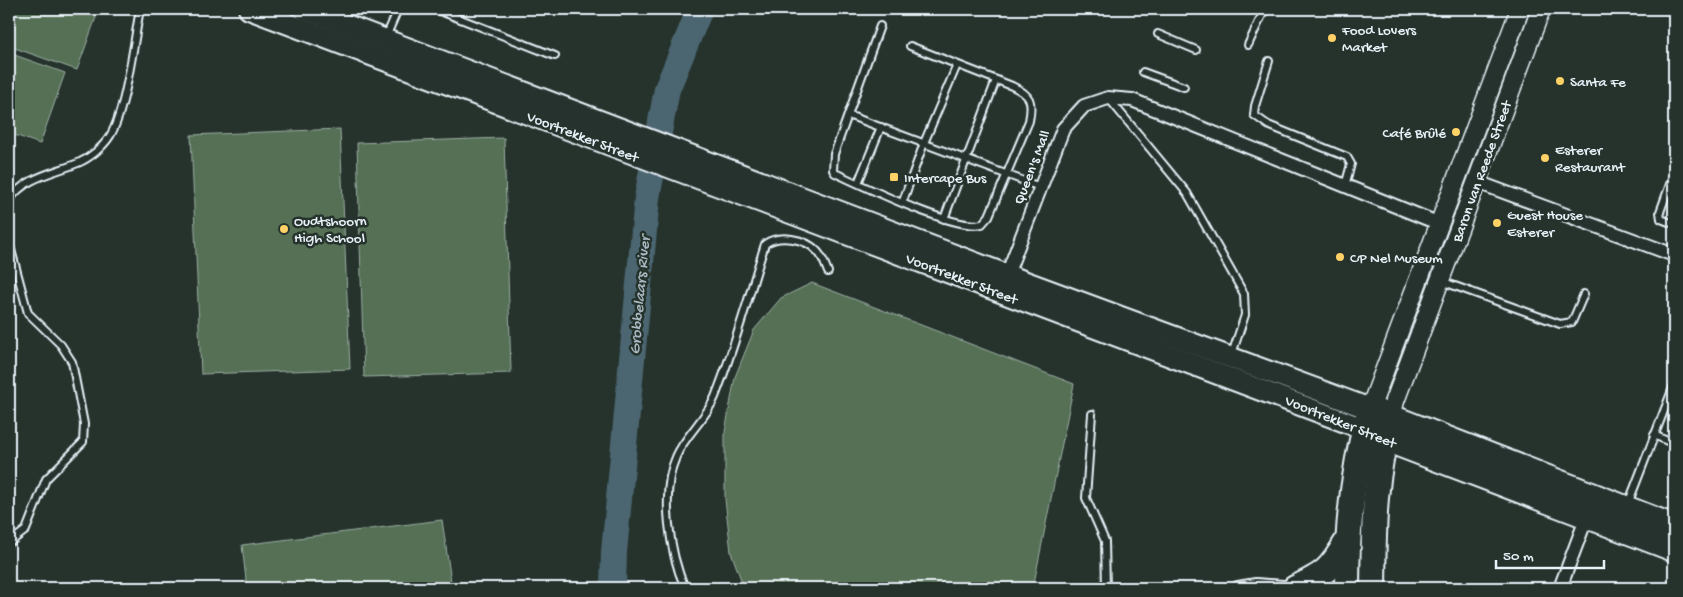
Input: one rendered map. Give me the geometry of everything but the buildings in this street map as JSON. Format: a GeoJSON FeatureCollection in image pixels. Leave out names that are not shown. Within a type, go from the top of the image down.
{"type":"FeatureCollection","features":[{"type":"Feature","properties":{"kind":"highway","name":"Voortrekker Street"},"geometry":{"type":"LineString","coordinates":[[1378,424],[1623,519],[1674,549]]}},
{"type":"Feature","properties":{"kind":"highway"},"geometry":{"type":"LineString","coordinates":[[1347,588],[1347,541],[1378,424]]}},
{"type":"Feature","properties":{"kind":"highway"},"geometry":{"type":"LineString","coordinates":[[1373,588],[1374,505],[1378,424]]}},
{"type":"Feature","properties":{"kind":"highway","name":"Voortrekker Street"},"geometry":{"type":"LineString","coordinates":[[1623,519],[1674,527]]}},
{"type":"Feature","properties":{"kind":"highway"},"geometry":{"type":"LineString","coordinates":[[1296,588],[1324,574],[1334,563],[1347,541]]}},
{"type":"Feature","properties":{"kind":"main road","name":"Voortrekker Street"},"geometry":{"type":"LineString","coordinates":[[249,9],[381,48],[617,127],[717,165],[1003,284],[1378,424]]}},
{"type":"Feature","properties":{"kind":"main road","name":"Voortrekker Street"},"geometry":{"type":"LineString","coordinates":[[304,9],[381,48],[606,145],[708,183],[1003,284],[1230,358],[1378,424]]}},
{"type":"Feature","properties":{"kind":"main road","name":"Baron van Reede Street"},"geometry":{"type":"LineString","coordinates":[[1378,424],[1440,224],[1520,9]]}},
{"type":"Feature","properties":{"kind":"main road","name":"Baron van Reede Street"},"geometry":{"type":"LineString","coordinates":[[1378,424],[1395,401],[1543,10]]}},
{"type":"Feature","properties":{"kind":"street","name":"Queen's Mall"},"geometry":{"type":"LineString","coordinates":[[1003,284],[1063,129],[1071,118],[1084,106],[1108,98],[1132,100],[1440,224]]}},
{"type":"Feature","properties":{"kind":"street"},"geometry":{"type":"LineString","coordinates":[[1477,182],[1674,255]]}},
{"type":"Feature","properties":{"kind":"street"},"geometry":{"type":"LineString","coordinates":[[1560,588],[1591,506]]}},
{"type":"Feature","properties":{"kind":"street"},"geometry":{"type":"LineString","coordinates":[[1238,588],[1256,585],[1296,588]]}},
{"type":"Feature","properties":{"kind":"lane"},"geometry":{"type":"LineString","coordinates":[[9,200],[18,188],[31,180],[81,162],[101,148],[110,137],[119,111],[140,9]]}},
{"type":"Feature","properties":{"kind":"lane"},"geometry":{"type":"LineString","coordinates":[[381,48],[398,9]]}},
{"type":"Feature","properties":{"kind":"lane"},"geometry":{"type":"LineString","coordinates":[[435,9],[555,56]]}},
{"type":"Feature","properties":{"kind":"lane"},"geometry":{"type":"LineString","coordinates":[[1248,45],[1265,9]]}},
{"type":"Feature","properties":{"kind":"lane"},"geometry":{"type":"LineString","coordinates":[[880,26],[832,163],[833,170],[858,183],[944,219],[969,225],[982,224],[989,216],[1029,121],[1032,108],[1030,99],[1024,92],[910,46]]}},
{"type":"Feature","properties":{"kind":"lane"},"geometry":{"type":"LineString","coordinates":[[1158,34],[1196,50]]}},
{"type":"Feature","properties":{"kind":"lane"},"geometry":{"type":"LineString","coordinates":[[1269,61],[1254,115],[1268,125],[1347,157],[1351,164],[1345,186]]}},
{"type":"Feature","properties":{"kind":"lane"},"geometry":{"type":"LineString","coordinates":[[903,202],[924,143],[957,65]]}},
{"type":"Feature","properties":{"kind":"lane"},"geometry":{"type":"LineString","coordinates":[[1143,72],[1184,87]]}},
{"type":"Feature","properties":{"kind":"lane"},"geometry":{"type":"LineString","coordinates":[[944,219],[996,80]]}},
{"type":"Feature","properties":{"kind":"lane"},"geometry":{"type":"LineString","coordinates":[[1108,98],[1188,193],[1244,294],[1246,304],[1244,321],[1230,358]]}},
{"type":"Feature","properties":{"kind":"lane"},"geometry":{"type":"LineString","coordinates":[[848,114],[1040,187]]}},
{"type":"Feature","properties":{"kind":"lane"},"geometry":{"type":"LineString","coordinates":[[858,183],[881,127]]}},
{"type":"Feature","properties":{"kind":"lane"},"geometry":{"type":"LineString","coordinates":[[1673,177],[1660,212],[1661,218],[1674,224]]}},
{"type":"Feature","properties":{"kind":"lane"},"geometry":{"type":"LineString","coordinates":[[685,588],[672,548],[668,518],[668,500],[675,458],[714,399],[735,340],[765,244],[780,238],[806,244],[816,249],[823,258],[828,272]]}},
{"type":"Feature","properties":{"kind":"lane"},"geometry":{"type":"LineString","coordinates":[[9,242],[28,313],[61,345],[72,362],[84,424],[83,442],[46,479],[26,530],[9,543]]}},
{"type":"Feature","properties":{"kind":"lane"},"geometry":{"type":"LineString","coordinates":[[1440,280],[1560,324],[1572,322],[1584,294]]}},
{"type":"Feature","properties":{"kind":"lane"},"geometry":{"type":"LineString","coordinates":[[1623,519],[1674,385]]}},
{"type":"Feature","properties":{"kind":"lane"},"geometry":{"type":"LineString","coordinates":[[1092,414],[1086,498],[1105,541],[1106,588]]}},
{"type":"Feature","properties":{"kind":"lane"},"geometry":{"type":"LineString","coordinates":[[1654,435],[1674,444]]}},
{"type":"Feature","properties":{"kind":"green space"},"geometry":{"type":"Polygon","coordinates":[[[9,9],[99,9],[77,70],[9,46],[9,9]]]}},
{"type":"Feature","properties":{"kind":"green space"},"geometry":{"type":"Polygon","coordinates":[[[9,53],[65,73],[40,144],[9,133],[9,53]]]}},
{"type":"Feature","properties":{"kind":"green space"},"geometry":{"type":"Polygon","coordinates":[[[340,129],[350,369],[201,374],[191,135],[340,129]]]}},
{"type":"Feature","properties":{"kind":"green space"},"geometry":{"type":"Polygon","coordinates":[[[504,138],[511,373],[364,377],[357,143],[504,138]]]}},
{"type":"Feature","properties":{"kind":"green space"},"geometry":{"type":"Polygon","coordinates":[[[812,283],[1074,384],[1033,588],[744,588],[731,552],[725,499],[725,432],[735,377],[754,330],[781,298],[812,283]]]}},
{"type":"Feature","properties":{"kind":"green space"},"geometry":{"type":"Polygon","coordinates":[[[442,520],[452,588],[247,588],[242,545],[442,520]]]}},
{"type":"Feature","properties":{"kind":"waterway","name":"Grobbelaars River"},"geometry":{"type":"LineString","coordinates":[[613,588],[614,552],[647,198],[667,89],[700,9]]}},
{"type":"Feature","properties":{"kind":"place","name":"Food Lovers Market"},"geometry":{"type":"Point","coordinates":[1332,38]}},
{"type":"Feature","properties":{"kind":"place","name":"Santa Fe"},"geometry":{"type":"Point","coordinates":[1560,81]}},
{"type":"Feature","properties":{"kind":"place","name":"Café Brûlé"},"geometry":{"type":"Point","coordinates":[1456,132]}},
{"type":"Feature","properties":{"kind":"place","name":"Esterer Restaurant"},"geometry":{"type":"Point","coordinates":[1545,158]}},
{"type":"Feature","properties":{"kind":"place","name":"Intercape Bus"},"geometry":{"type":"Point","coordinates":[894,177]}},
{"type":"Feature","properties":{"kind":"place","name":"Guest House Esterer"},"geometry":{"type":"Point","coordinates":[1497,223]}},
{"type":"Feature","properties":{"kind":"place","name":"Oudtshoorn High School"},"geometry":{"type":"Point","coordinates":[284,229]}},
{"type":"Feature","properties":{"kind":"place","name":"CP Nel Museum"},"geometry":{"type":"Point","coordinates":[1340,257]}}]}
